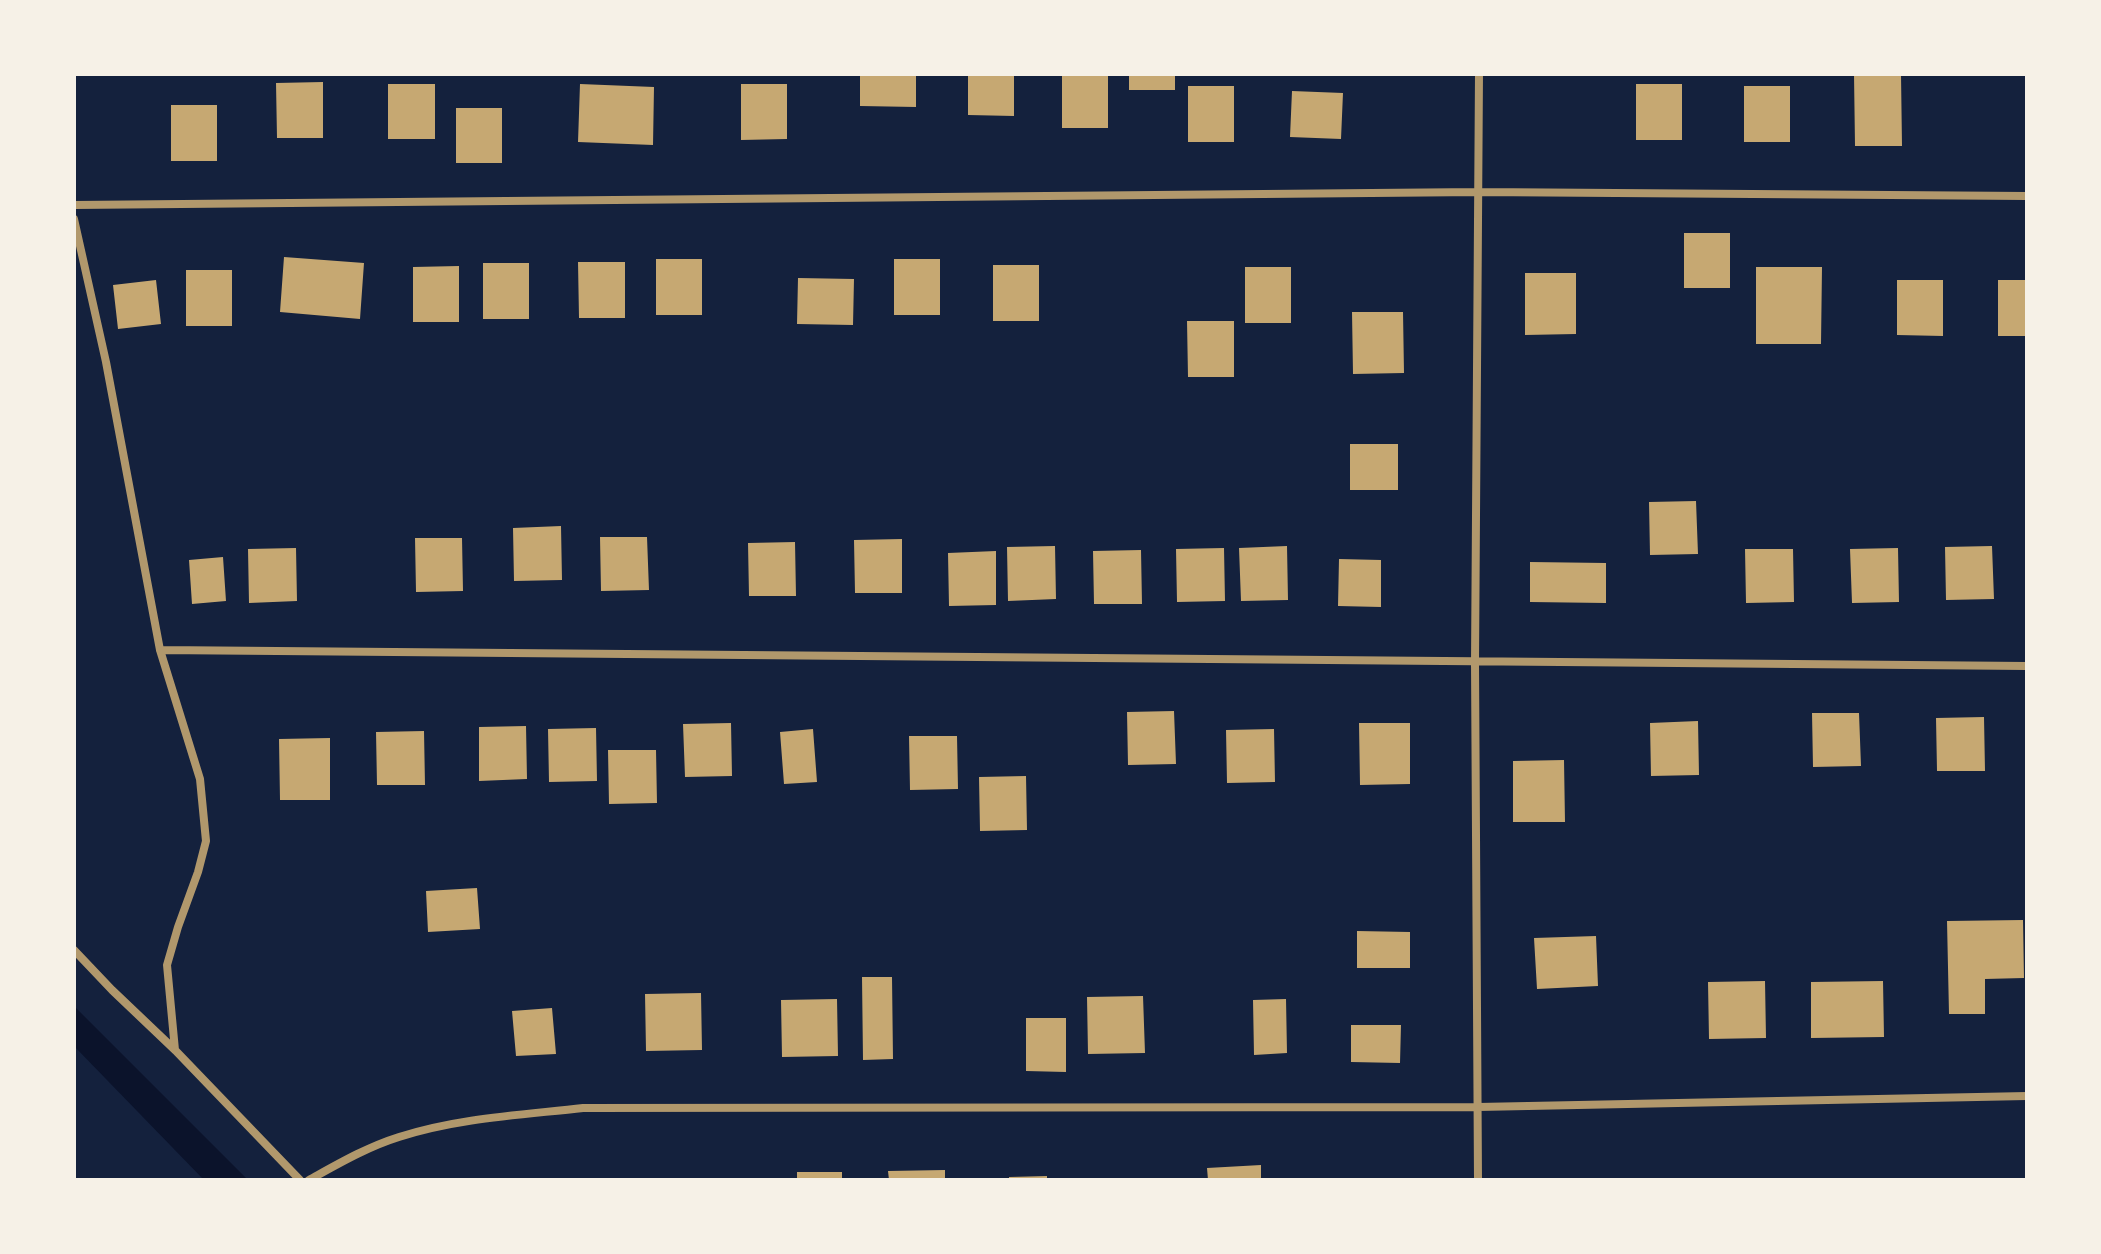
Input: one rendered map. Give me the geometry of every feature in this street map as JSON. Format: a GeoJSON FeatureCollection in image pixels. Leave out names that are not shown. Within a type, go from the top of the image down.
{"type":"FeatureCollection","features":[{"type":"Feature","properties":{"kind":"street"},"geometry":{"type":"LineString","coordinates":[[1478,1180],[1475,662],[1479,74]]}},
{"type":"Feature","properties":{"kind":"street"},"geometry":{"type":"LineString","coordinates":[[74,205],[1479,192],[2027,196]]}},
{"type":"Feature","properties":{"kind":"street"},"geometry":{"type":"LineString","coordinates":[[74,219],[106,362],[160,650],[200,779],[206,841],[167,965],[175,1050]]}},
{"type":"Feature","properties":{"kind":"street"},"geometry":{"type":"LineString","coordinates":[[160,650],[2027,666]]}},
{"type":"Feature","properties":{"kind":"street"},"geometry":{"type":"LineString","coordinates":[[74,950],[300,1180]]}},
{"type":"Feature","properties":{"kind":"street"},"geometry":{"type":"LineString","coordinates":[[309,1180],[347,1158],[398,1137],[460,1121],[583,1108],[1478,1107],[2027,1096]]}},
{"type":"Feature","properties":{"kind":"water"},"geometry":{"type":"Polygon","coordinates":[[[74,1006],[248,1180],[204,1180],[74,1046],[74,1006]]]}},
{"type":"Feature","properties":{"kind":"building"},"geometry":{"type":"Polygon","coordinates":[[[860,74],[916,74],[916,107],[860,106],[860,74]]]}},
{"type":"Feature","properties":{"kind":"building"},"geometry":{"type":"Polygon","coordinates":[[[968,74],[1014,74],[1014,116],[968,115],[968,74]]]}},
{"type":"Feature","properties":{"kind":"building"},"geometry":{"type":"Polygon","coordinates":[[[1062,74],[1108,74],[1108,128],[1062,128],[1062,74]]]}},
{"type":"Feature","properties":{"kind":"building"},"geometry":{"type":"Polygon","coordinates":[[[1129,74],[1175,74],[1175,90],[1129,90],[1129,74]]]}},
{"type":"Feature","properties":{"kind":"building"},"geometry":{"type":"Polygon","coordinates":[[[1854,74],[1901,74],[1902,146],[1855,146],[1854,74]]]}},
{"type":"Feature","properties":{"kind":"building"},"geometry":{"type":"Polygon","coordinates":[[[323,82],[323,138],[277,138],[276,83],[323,82]]]}},
{"type":"Feature","properties":{"kind":"building"},"geometry":{"type":"Polygon","coordinates":[[[388,84],[435,84],[435,139],[388,139],[388,84]]]}},
{"type":"Feature","properties":{"kind":"building"},"geometry":{"type":"Polygon","coordinates":[[[580,84],[654,87],[653,145],[578,142],[580,84]]]}},
{"type":"Feature","properties":{"kind":"building"},"geometry":{"type":"Polygon","coordinates":[[[741,84],[787,84],[787,139],[741,140],[741,84]]]}},
{"type":"Feature","properties":{"kind":"building"},"geometry":{"type":"Polygon","coordinates":[[[1636,84],[1682,84],[1682,140],[1636,140],[1636,84]]]}},
{"type":"Feature","properties":{"kind":"building"},"geometry":{"type":"Polygon","coordinates":[[[1188,86],[1234,86],[1234,142],[1188,142],[1188,86]]]}},
{"type":"Feature","properties":{"kind":"building"},"geometry":{"type":"Polygon","coordinates":[[[1744,86],[1790,86],[1790,142],[1744,142],[1744,86]]]}},
{"type":"Feature","properties":{"kind":"building"},"geometry":{"type":"Polygon","coordinates":[[[1292,91],[1343,93],[1341,139],[1290,137],[1292,91]]]}},
{"type":"Feature","properties":{"kind":"building"},"geometry":{"type":"Polygon","coordinates":[[[171,105],[217,105],[217,161],[171,161],[171,105]]]}},
{"type":"Feature","properties":{"kind":"building"},"geometry":{"type":"Polygon","coordinates":[[[456,108],[502,108],[502,163],[456,163],[456,108]]]}},
{"type":"Feature","properties":{"kind":"building"},"geometry":{"type":"Polygon","coordinates":[[[1684,233],[1730,233],[1730,288],[1684,288],[1684,233]]]}},
{"type":"Feature","properties":{"kind":"building"},"geometry":{"type":"Polygon","coordinates":[[[284,257],[364,263],[360,319],[280,312],[284,257]]]}},
{"type":"Feature","properties":{"kind":"building"},"geometry":{"type":"Polygon","coordinates":[[[656,259],[702,259],[702,315],[656,315],[656,259]]]}},
{"type":"Feature","properties":{"kind":"building"},"geometry":{"type":"Polygon","coordinates":[[[894,259],[940,259],[940,315],[894,315],[894,259]]]}},
{"type":"Feature","properties":{"kind":"building"},"geometry":{"type":"Polygon","coordinates":[[[578,262],[625,262],[625,318],[579,318],[578,262]]]}},
{"type":"Feature","properties":{"kind":"building"},"geometry":{"type":"Polygon","coordinates":[[[483,263],[529,263],[529,319],[483,319],[483,263]]]}},
{"type":"Feature","properties":{"kind":"building"},"geometry":{"type":"Polygon","coordinates":[[[993,265],[1039,265],[1039,321],[993,321],[993,265]]]}},
{"type":"Feature","properties":{"kind":"building"},"geometry":{"type":"Polygon","coordinates":[[[459,266],[459,322],[413,322],[413,267],[459,266]]]}},
{"type":"Feature","properties":{"kind":"building"},"geometry":{"type":"Polygon","coordinates":[[[1245,267],[1291,267],[1291,323],[1245,323],[1245,267]]]}},
{"type":"Feature","properties":{"kind":"building"},"geometry":{"type":"Polygon","coordinates":[[[1756,267],[1822,267],[1821,344],[1756,344],[1756,267]]]}},
{"type":"Feature","properties":{"kind":"building"},"geometry":{"type":"Polygon","coordinates":[[[186,270],[232,270],[232,326],[186,326],[186,270]]]}},
{"type":"Feature","properties":{"kind":"building"},"geometry":{"type":"Polygon","coordinates":[[[1525,273],[1576,273],[1576,334],[1525,335],[1525,273]]]}},
{"type":"Feature","properties":{"kind":"building"},"geometry":{"type":"Polygon","coordinates":[[[798,278],[854,279],[853,325],[797,324],[798,278]]]}},
{"type":"Feature","properties":{"kind":"building"},"geometry":{"type":"Polygon","coordinates":[[[156,280],[161,324],[118,329],[113,285],[156,280]]]}},
{"type":"Feature","properties":{"kind":"building"},"geometry":{"type":"Polygon","coordinates":[[[1897,280],[1943,280],[1943,336],[1897,335],[1897,280]]]}},
{"type":"Feature","properties":{"kind":"building"},"geometry":{"type":"Polygon","coordinates":[[[1998,280],[2027,280],[2027,336],[1998,336],[1998,280]]]}},
{"type":"Feature","properties":{"kind":"building"},"geometry":{"type":"Polygon","coordinates":[[[1352,312],[1403,312],[1404,373],[1353,374],[1352,312]]]}},
{"type":"Feature","properties":{"kind":"building"},"geometry":{"type":"Polygon","coordinates":[[[1187,321],[1234,321],[1234,377],[1188,377],[1187,321]]]}},
{"type":"Feature","properties":{"kind":"building"},"geometry":{"type":"Polygon","coordinates":[[[1350,444],[1398,444],[1398,490],[1350,490],[1350,444]]]}},
{"type":"Feature","properties":{"kind":"building"},"geometry":{"type":"Polygon","coordinates":[[[1696,501],[1698,554],[1650,555],[1649,502],[1696,501]]]}},
{"type":"Feature","properties":{"kind":"building"},"geometry":{"type":"Polygon","coordinates":[[[561,526],[562,580],[514,581],[513,528],[561,526]]]}},
{"type":"Feature","properties":{"kind":"building"},"geometry":{"type":"Polygon","coordinates":[[[600,537],[647,537],[649,590],[601,591],[600,537]]]}},
{"type":"Feature","properties":{"kind":"building"},"geometry":{"type":"Polygon","coordinates":[[[415,538],[462,538],[463,591],[416,592],[415,538]]]}},
{"type":"Feature","properties":{"kind":"building"},"geometry":{"type":"Polygon","coordinates":[[[902,539],[902,593],[855,593],[854,540],[902,539]]]}},
{"type":"Feature","properties":{"kind":"building"},"geometry":{"type":"Polygon","coordinates":[[[795,542],[796,596],[749,596],[748,543],[795,542]]]}},
{"type":"Feature","properties":{"kind":"building"},"geometry":{"type":"Polygon","coordinates":[[[1055,546],[1056,599],[1008,601],[1007,547],[1055,546]]]}},
{"type":"Feature","properties":{"kind":"building"},"geometry":{"type":"Polygon","coordinates":[[[1287,546],[1288,600],[1241,601],[1239,548],[1287,546]]]}},
{"type":"Feature","properties":{"kind":"building"},"geometry":{"type":"Polygon","coordinates":[[[1992,546],[1994,599],[1946,600],[1945,547],[1992,546]]]}},
{"type":"Feature","properties":{"kind":"building"},"geometry":{"type":"Polygon","coordinates":[[[296,548],[297,601],[249,603],[248,549],[296,548]]]}},
{"type":"Feature","properties":{"kind":"building"},"geometry":{"type":"Polygon","coordinates":[[[1224,548],[1225,601],[1177,602],[1176,549],[1224,548]]]}},
{"type":"Feature","properties":{"kind":"building"},"geometry":{"type":"Polygon","coordinates":[[[1898,548],[1899,602],[1852,603],[1850,549],[1898,548]]]}},
{"type":"Feature","properties":{"kind":"building"},"geometry":{"type":"Polygon","coordinates":[[[1745,549],[1793,549],[1794,602],[1746,603],[1745,549]]]}},
{"type":"Feature","properties":{"kind":"building"},"geometry":{"type":"Polygon","coordinates":[[[1141,550],[1142,604],[1094,604],[1093,551],[1141,550]]]}},
{"type":"Feature","properties":{"kind":"building"},"geometry":{"type":"Polygon","coordinates":[[[996,551],[996,605],[949,606],[948,553],[996,551]]]}},
{"type":"Feature","properties":{"kind":"building"},"geometry":{"type":"Polygon","coordinates":[[[223,557],[226,601],[192,604],[189,560],[223,557]]]}},
{"type":"Feature","properties":{"kind":"building"},"geometry":{"type":"Polygon","coordinates":[[[1339,559],[1381,560],[1381,607],[1338,606],[1339,559]]]}},
{"type":"Feature","properties":{"kind":"building"},"geometry":{"type":"Polygon","coordinates":[[[1530,562],[1606,563],[1606,603],[1530,602],[1530,562]]]}},
{"type":"Feature","properties":{"kind":"building"},"geometry":{"type":"Polygon","coordinates":[[[1174,711],[1176,764],[1128,765],[1127,712],[1174,711]]]}},
{"type":"Feature","properties":{"kind":"building"},"geometry":{"type":"Polygon","coordinates":[[[1812,713],[1859,713],[1861,766],[1813,767],[1812,713]]]}},
{"type":"Feature","properties":{"kind":"building"},"geometry":{"type":"Polygon","coordinates":[[[1984,717],[1985,771],[1937,771],[1936,718],[1984,717]]]}},
{"type":"Feature","properties":{"kind":"building"},"geometry":{"type":"Polygon","coordinates":[[[1698,721],[1699,775],[1651,776],[1650,723],[1698,721]]]}},
{"type":"Feature","properties":{"kind":"building"},"geometry":{"type":"Polygon","coordinates":[[[731,723],[732,776],[685,777],[683,724],[731,723]]]}},
{"type":"Feature","properties":{"kind":"building"},"geometry":{"type":"Polygon","coordinates":[[[1359,723],[1410,723],[1410,784],[1360,785],[1359,723]]]}},
{"type":"Feature","properties":{"kind":"building"},"geometry":{"type":"Polygon","coordinates":[[[526,726],[527,779],[479,781],[479,727],[526,726]]]}},
{"type":"Feature","properties":{"kind":"building"},"geometry":{"type":"Polygon","coordinates":[[[596,728],[597,781],[549,782],[548,729],[596,728]]]}},
{"type":"Feature","properties":{"kind":"building"},"geometry":{"type":"Polygon","coordinates":[[[813,729],[817,782],[784,784],[780,732],[813,729]]]}},
{"type":"Feature","properties":{"kind":"building"},"geometry":{"type":"Polygon","coordinates":[[[1274,729],[1275,782],[1227,783],[1226,730],[1274,729]]]}},
{"type":"Feature","properties":{"kind":"building"},"geometry":{"type":"Polygon","coordinates":[[[424,731],[425,785],[377,785],[376,732],[424,731]]]}},
{"type":"Feature","properties":{"kind":"building"},"geometry":{"type":"Polygon","coordinates":[[[909,736],[957,736],[958,789],[910,790],[909,736]]]}},
{"type":"Feature","properties":{"kind":"building"},"geometry":{"type":"Polygon","coordinates":[[[330,738],[330,800],[280,800],[279,739],[330,738]]]}},
{"type":"Feature","properties":{"kind":"building"},"geometry":{"type":"Polygon","coordinates":[[[608,750],[656,750],[657,803],[609,804],[608,750]]]}},
{"type":"Feature","properties":{"kind":"building"},"geometry":{"type":"Polygon","coordinates":[[[1564,760],[1565,822],[1513,822],[1513,761],[1564,760]]]}},
{"type":"Feature","properties":{"kind":"building"},"geometry":{"type":"Polygon","coordinates":[[[1026,776],[1027,830],[980,831],[979,777],[1026,776]]]}},
{"type":"Feature","properties":{"kind":"building"},"geometry":{"type":"Polygon","coordinates":[[[477,888],[480,929],[428,932],[426,891],[477,888]]]}},
{"type":"Feature","properties":{"kind":"building"},"geometry":{"type":"Polygon","coordinates":[[[2023,920],[2024,978],[1985,979],[1985,1014],[1949,1014],[1947,921],[2023,920]]]}},
{"type":"Feature","properties":{"kind":"building"},"geometry":{"type":"Polygon","coordinates":[[[1357,931],[1410,932],[1410,968],[1357,968],[1357,931]]]}},
{"type":"Feature","properties":{"kind":"building"},"geometry":{"type":"Polygon","coordinates":[[[1596,936],[1598,986],[1537,989],[1534,938],[1596,936]]]}},
{"type":"Feature","properties":{"kind":"building"},"geometry":{"type":"Polygon","coordinates":[[[862,977],[892,977],[893,1059],[863,1060],[862,977]]]}},
{"type":"Feature","properties":{"kind":"building"},"geometry":{"type":"Polygon","coordinates":[[[1765,981],[1766,1038],[1709,1039],[1708,982],[1765,981]]]}},
{"type":"Feature","properties":{"kind":"building"},"geometry":{"type":"Polygon","coordinates":[[[1883,981],[1884,1037],[1811,1038],[1811,982],[1883,981]]]}},
{"type":"Feature","properties":{"kind":"building"},"geometry":{"type":"Polygon","coordinates":[[[701,993],[702,1050],[646,1051],[645,994],[701,993]]]}},
{"type":"Feature","properties":{"kind":"building"},"geometry":{"type":"Polygon","coordinates":[[[1143,996],[1145,1053],[1088,1054],[1087,997],[1143,996]]]}},
{"type":"Feature","properties":{"kind":"building"},"geometry":{"type":"Polygon","coordinates":[[[837,999],[838,1056],[782,1057],[781,1000],[837,999]]]}},
{"type":"Feature","properties":{"kind":"building"},"geometry":{"type":"Polygon","coordinates":[[[1286,999],[1287,1053],[1254,1055],[1253,1000],[1286,999]]]}},
{"type":"Feature","properties":{"kind":"building"},"geometry":{"type":"Polygon","coordinates":[[[552,1008],[556,1054],[516,1056],[512,1011],[552,1008]]]}},
{"type":"Feature","properties":{"kind":"building"},"geometry":{"type":"Polygon","coordinates":[[[1026,1018],[1066,1018],[1066,1072],[1026,1071],[1026,1018]]]}},
{"type":"Feature","properties":{"kind":"building"},"geometry":{"type":"Polygon","coordinates":[[[1351,1025],[1401,1025],[1400,1063],[1351,1062],[1351,1025]]]}},
{"type":"Feature","properties":{"kind":"building"},"geometry":{"type":"Polygon","coordinates":[[[1261,1165],[1261,1180],[1208,1180],[1207,1168],[1261,1165]]]}},
{"type":"Feature","properties":{"kind":"building"},"geometry":{"type":"Polygon","coordinates":[[[945,1170],[945,1180],[889,1180],[888,1171],[945,1170]]]}},
{"type":"Feature","properties":{"kind":"building"},"geometry":{"type":"Polygon","coordinates":[[[797,1172],[842,1172],[842,1180],[797,1180],[797,1172]]]}},
{"type":"Feature","properties":{"kind":"building"},"geometry":{"type":"Polygon","coordinates":[[[1047,1176],[1047,1180],[1009,1180],[1009,1177],[1047,1176]]]}}]}
